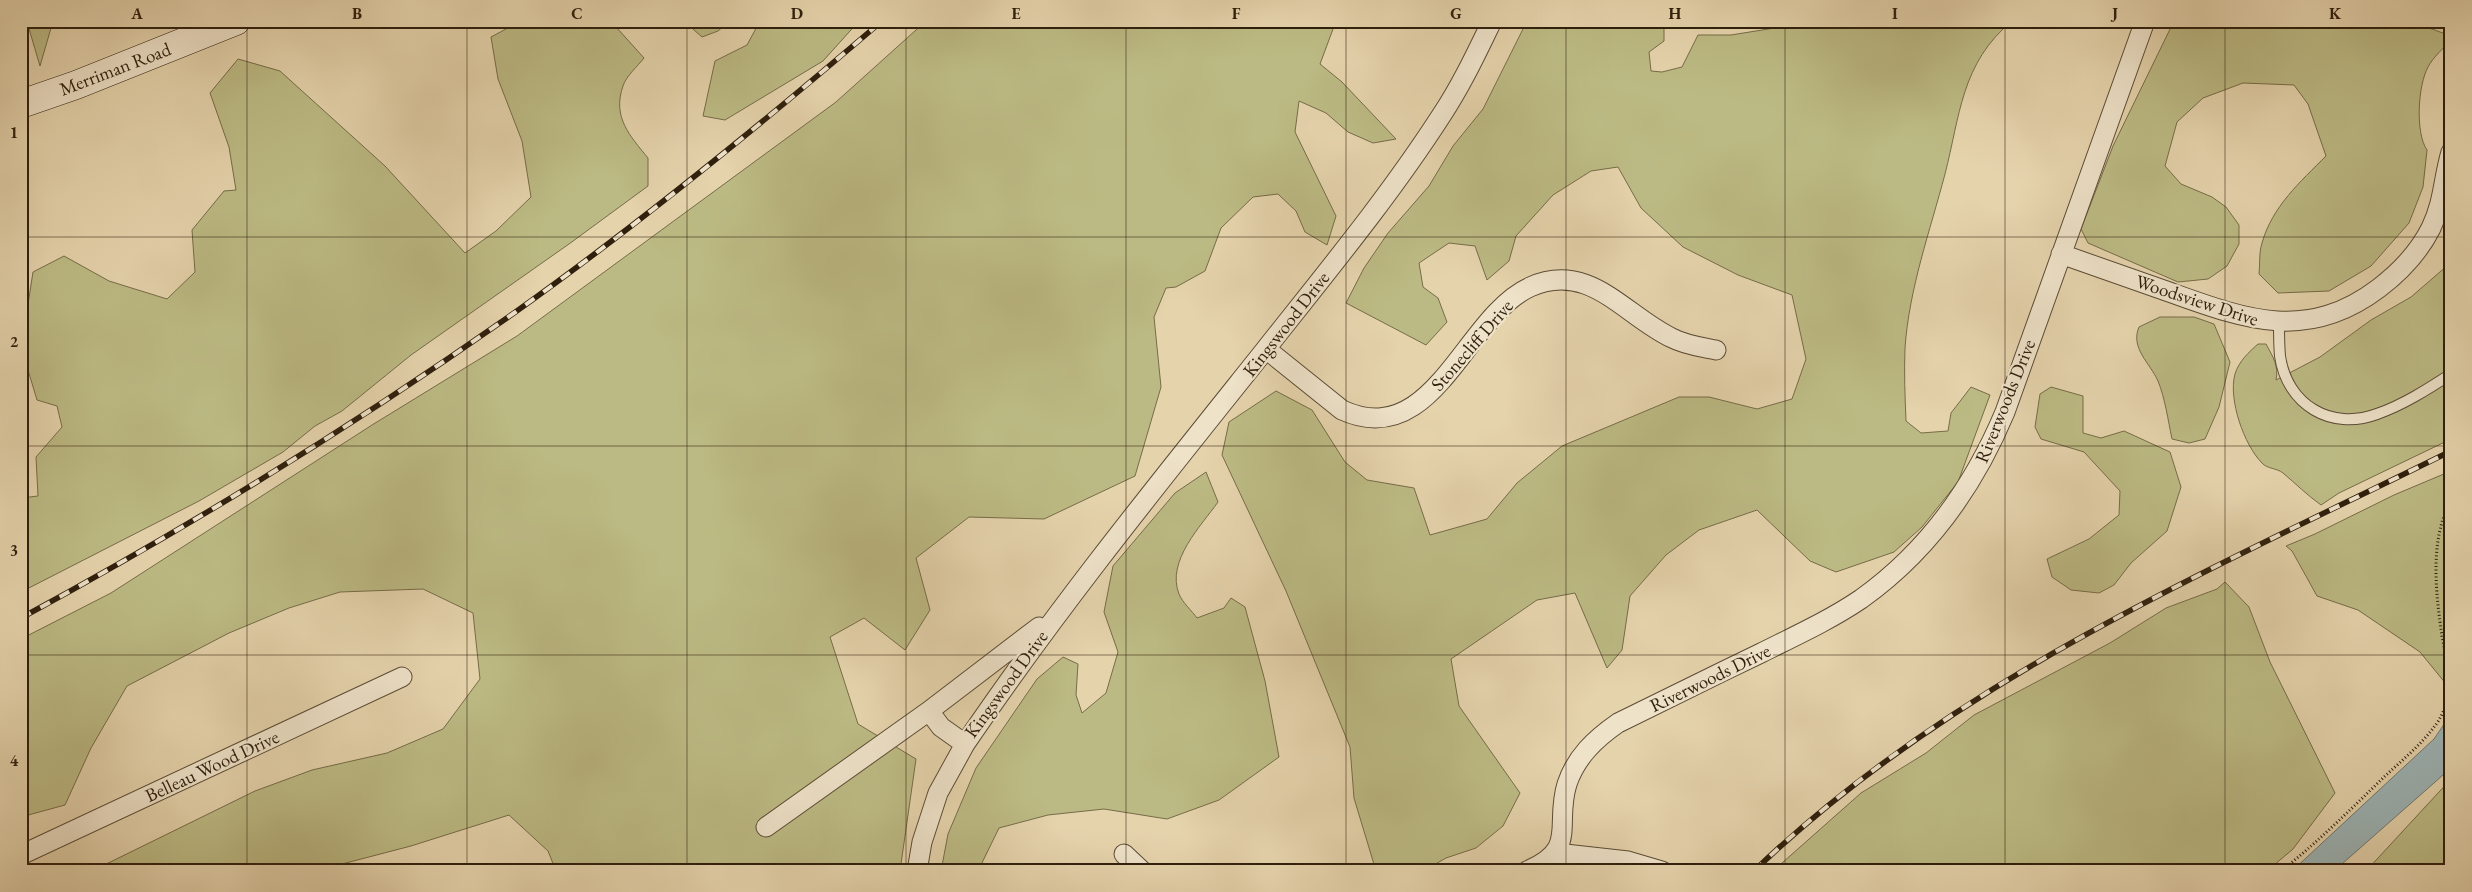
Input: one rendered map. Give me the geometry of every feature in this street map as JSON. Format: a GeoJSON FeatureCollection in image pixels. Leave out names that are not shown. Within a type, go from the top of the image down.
{"type":"FeatureCollection","features":[{"type":"Feature","properties":{"kind":"main road","name":"Merriman Road"},"geometry":{"type":"LineString","coordinates":[[21,104],[84,82],[236,21]]}},
{"type":"Feature","properties":{"kind":"street","name":"Kingswood Drive"},"geometry":{"type":"LineString","coordinates":[[929,711],[941,726],[965,744],[1018,666],[1058,612],[1266,349],[1414,156],[1468,72],[1492,21]]}},
{"type":"Feature","properties":{"kind":"street","name":"Riverwoods Drive"},"geometry":{"type":"LineString","coordinates":[[1556,853],[1562,838],[1563,805],[1573,768],[1598,737],[1618,723],[1826,620],[1861,599],[1891,575],[1923,545],[1948,515],[1973,478],[1993,440],[2145,21]]}},
{"type":"Feature","properties":{"kind":"street","name":"Woodsview Drive"},"geometry":{"type":"LineString","coordinates":[[2061,254],[2234,316],[2265,322],[2322,317],[2343,310],[2370,296],[2395,277],[2414,254],[2430,229],[2440,205],[2451,152]]}},
{"type":"Feature","properties":{"kind":"street","name":"Stonecliff Drive"},"geometry":{"type":"LineString","coordinates":[[1266,349],[1342,410],[1357,417],[1377,418],[1394,415],[1417,404],[1434,391],[1496,313],[1519,292],[1547,281],[1561,280],[1575,281],[1607,294],[1672,339],[1693,346],[1716,350]]}},
{"type":"Feature","properties":{"kind":"street","name":"Kingswood Drive"},"geometry":{"type":"LineString","coordinates":[[766,827],[929,711],[1058,612]]}},
{"type":"Feature","properties":{"kind":"street","name":"Belleau Wood Drive"},"geometry":{"type":"LineString","coordinates":[[21,855],[402,677]]}},
{"type":"Feature","properties":{"kind":"street"},"geometry":{"type":"LineString","coordinates":[[917,871],[922,842],[938,794],[965,744]]}},
{"type":"Feature","properties":{"kind":"street"},"geometry":{"type":"LineString","coordinates":[[1527,871],[1548,861],[1556,853],[1628,862],[1662,871]]}},
{"type":"Feature","properties":{"kind":"street"},"geometry":{"type":"LineString","coordinates":[[1124,854],[1142,871]]}},
{"type":"Feature","properties":{"kind":"lane"},"geometry":{"type":"LineString","coordinates":[[2279,322],[2280,357],[2288,380],[2298,399],[2321,414],[2337,419],[2355,420],[2377,414],[2451,374]]}},
{"type":"Feature","properties":{"kind":"path"},"geometry":{"type":"LineString","coordinates":[[2281,871],[2316,842],[2425,737],[2441,715],[2447,701],[2448,670],[2436,583],[2441,530],[2445,511],[2451,501]]}},
{"type":"Feature","properties":{"kind":"shaded area"},"geometry":{"type":"Polygon","coordinates":[[[53,21],[40,66],[27,22],[53,21]]]}},
{"type":"Feature","properties":{"kind":"shaded area"},"geometry":{"type":"Polygon","coordinates":[[[521,21],[596,21],[617,28],[644,58],[629,75],[623,86],[620,107],[621,117],[629,134],[648,158],[648,186],[411,355],[342,411],[315,426],[283,452],[199,501],[21,592],[21,498],[38,496],[36,457],[62,427],[57,406],[37,400],[28,370],[28,304],[33,272],[64,256],[109,281],[167,299],[195,272],[192,230],[224,191],[236,190],[229,147],[210,93],[238,59],[280,71],[385,166],[465,253],[496,231],[531,197],[522,141],[498,79],[491,37],[521,21]]]}},
{"type":"Feature","properties":{"kind":"shaded area"},"geometry":{"type":"Polygon","coordinates":[[[684,21],[730,21],[718,31],[702,37],[684,21]]]}},
{"type":"Feature","properties":{"kind":"shaded area"},"geometry":{"type":"Polygon","coordinates":[[[760,21],[859,21],[823,61],[725,120],[703,116],[715,61],[747,45],[760,21]]]}},
{"type":"Feature","properties":{"kind":"shaded area"},"geometry":{"type":"Polygon","coordinates":[[[926,21],[1336,21],[1320,64],[1342,82],[1396,139],[1373,143],[1348,132],[1326,113],[1299,101],[1295,132],[1336,216],[1327,245],[1305,232],[1296,211],[1278,194],[1253,197],[1221,228],[1205,271],[1176,287],[1166,288],[1154,317],[1161,387],[1135,476],[1044,519],[969,517],[916,558],[930,610],[905,650],[864,618],[830,637],[858,724],[916,759],[900,871],[556,871],[548,851],[509,815],[411,846],[342,864],[329,871],[92,871],[255,791],[312,770],[387,753],[443,729],[480,679],[473,613],[423,589],[340,592],[289,608],[229,633],[127,686],[91,748],[65,805],[21,817],[21,639],[111,593],[372,425],[517,336],[836,102],[926,21]]]}},
{"type":"Feature","properties":{"kind":"shaded area"},"geometry":{"type":"Polygon","coordinates":[[[1527,21],[1647,21],[1664,27],[1664,41],[1649,52],[1651,71],[1662,72],[1682,67],[1698,35],[1731,35],[1818,21],[2012,21],[1995,37],[1982,54],[1972,73],[1959,111],[1945,174],[1915,282],[1907,326],[1905,348],[1906,421],[1921,433],[1948,431],[1951,413],[1971,387],[1990,395],[1958,482],[1922,527],[1894,552],[1836,572],[1810,561],[1757,510],[1699,530],[1666,555],[1630,596],[1622,650],[1607,668],[1575,593],[1537,600],[1451,659],[1459,706],[1520,793],[1503,826],[1476,848],[1446,858],[1423,871],[1376,871],[1354,798],[1350,747],[1286,591],[1222,455],[1229,422],[1276,391],[1312,410],[1345,462],[1367,480],[1414,488],[1430,535],[1487,519],[1517,483],[1562,446],[1679,397],[1709,397],[1757,409],[1792,399],[1806,359],[1792,295],[1738,275],[1683,247],[1641,208],[1618,167],[1591,171],[1553,195],[1516,236],[1509,261],[1487,280],[1475,246],[1449,243],[1419,263],[1423,287],[1438,298],[1447,322],[1426,345],[1346,303],[1364,268],[1388,233],[1429,186],[1453,146],[1483,109],[1527,21]]]}},
{"type":"Feature","properties":{"kind":"shaded area"},"geometry":{"type":"Polygon","coordinates":[[[2174,21],[2398,21],[2432,29],[2451,36],[2451,40],[2430,63],[2422,85],[2419,121],[2423,142],[2427,150],[2423,187],[2409,223],[2371,266],[2329,291],[2278,293],[2259,274],[2261,247],[2273,218],[2288,196],[2326,156],[2308,104],[2294,85],[2243,83],[2203,98],[2177,122],[2165,166],[2181,184],[2212,197],[2226,207],[2239,225],[2239,244],[2227,266],[2208,279],[2178,282],[2088,243],[2081,229],[2113,146],[2174,21]]]}},
{"type":"Feature","properties":{"kind":"shaded area"},"geometry":{"type":"Polygon","coordinates":[[[2451,255],[2451,439],[2339,493],[2321,505],[2283,473],[2264,465],[2249,445],[2239,421],[2234,396],[2233,384],[2239,365],[2258,344],[2266,344],[2276,366],[2276,380],[2320,357],[2371,320],[2411,297],[2448,265],[2451,255]]]}},
{"type":"Feature","properties":{"kind":"shaded area"},"geometry":{"type":"Polygon","coordinates":[[[2160,317],[2194,317],[2214,324],[2230,362],[2219,407],[2205,439],[2189,443],[2172,439],[2158,381],[2142,355],[2137,342],[2139,327],[2160,317]]]}},
{"type":"Feature","properties":{"kind":"shaded area"},"geometry":{"type":"Polygon","coordinates":[[[2051,387],[2083,396],[2083,433],[2101,438],[2124,431],[2170,452],[2181,487],[2167,531],[2131,563],[2114,585],[2099,593],[2071,590],[2052,577],[2047,559],[2089,539],[2119,515],[2120,491],[2084,452],[2041,439],[2035,427],[2040,394],[2051,387]]]}},
{"type":"Feature","properties":{"kind":"shaded area"},"geometry":{"type":"Polygon","coordinates":[[[2451,471],[2451,690],[2420,652],[2358,610],[2317,596],[2292,551],[2286,546],[2315,534],[2394,495],[2451,471]]]}},
{"type":"Feature","properties":{"kind":"shaded area"},"geometry":{"type":"Polygon","coordinates":[[[1206,472],[1218,502],[1195,533],[1181,557],[1177,569],[1176,582],[1179,594],[1197,618],[1224,608],[1231,598],[1245,607],[1265,681],[1279,757],[1219,800],[1167,819],[1104,809],[1048,815],[999,828],[978,871],[941,871],[948,834],[976,768],[1037,679],[1063,657],[1078,664],[1076,695],[1082,713],[1106,693],[1118,652],[1104,612],[1113,566],[1175,493],[1206,472]]]}},
{"type":"Feature","properties":{"kind":"shaded area"},"geometry":{"type":"Polygon","coordinates":[[[2225,582],[2249,607],[2270,662],[2335,793],[2293,849],[2267,871],[1773,871],[1861,793],[1926,753],[1974,715],[2110,643],[2166,608],[2217,589],[2225,582]]]}},
{"type":"Feature","properties":{"kind":"shaded area"},"geometry":{"type":"Polygon","coordinates":[[[2451,779],[2451,871],[2366,871],[2451,779]]]}},
{"type":"Feature","properties":{"kind":"water"},"geometry":{"type":"Polygon","coordinates":[[[2451,714],[2451,768],[2334,871],[2292,871],[2434,739],[2451,714]]]}},
{"type":"Feature","properties":{"kind":"railway"},"geometry":{"type":"LineString","coordinates":[[21,618],[148,547],[272,473],[394,395],[514,313],[562,279],[701,171],[882,21]]}},
{"type":"Feature","properties":{"kind":"railway"},"geometry":{"type":"LineString","coordinates":[[1754,871],[1831,803],[1913,742],[1998,686],[2086,635],[2176,587],[2451,451]]}}]}
